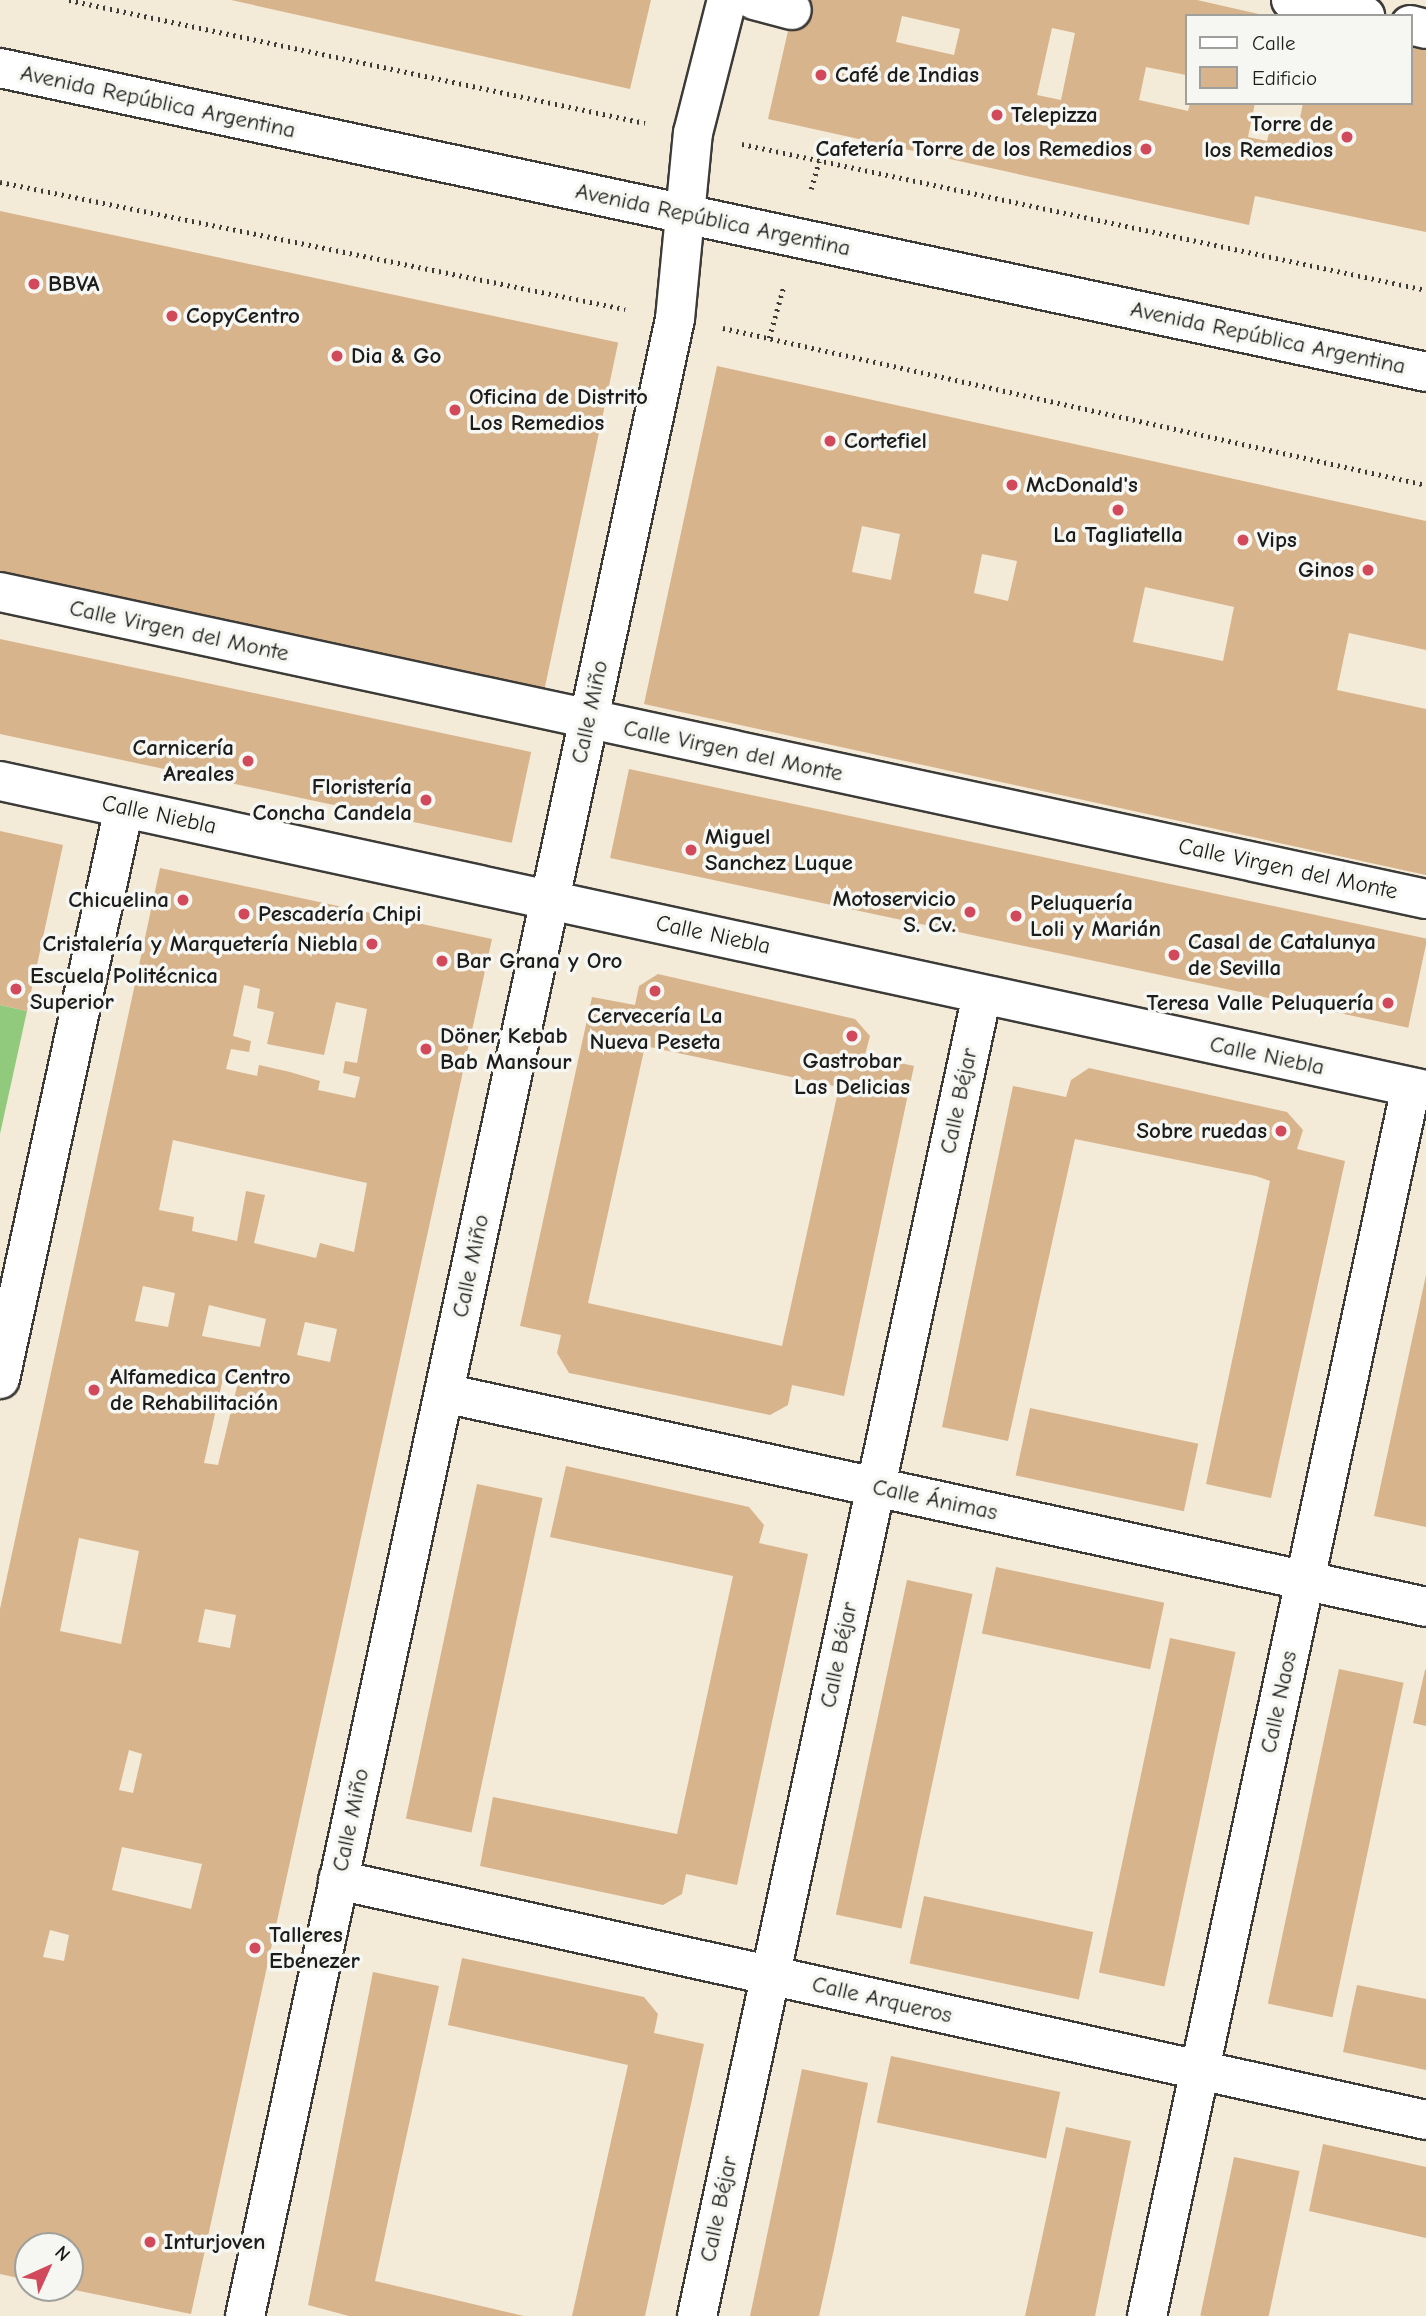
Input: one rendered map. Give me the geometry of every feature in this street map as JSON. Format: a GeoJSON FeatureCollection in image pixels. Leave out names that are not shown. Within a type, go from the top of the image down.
{"type":"FeatureCollection","features":[{"type":"Feature","properties":{"kind":"street","name":"Calle Miño"},"geometry":{"type":"LineString","coordinates":[[245,2316],[675,319],[693,133],[727,0]]}},
{"type":"Feature","properties":{"kind":"street"},"geometry":{"type":"LineString","coordinates":[[754,0],[793,10]]}},
{"type":"Feature","properties":{"kind":"street"},"geometry":{"type":"LineString","coordinates":[[1291,0],[1356,14]]}},
{"type":"Feature","properties":{"kind":"street","name":"Avenida República Argentina"},"geometry":{"type":"LineString","coordinates":[[0,68],[1426,372]]}},
{"type":"Feature","properties":{"kind":"street","name":"Calle Virgen del Monte"},"geometry":{"type":"LineString","coordinates":[[0,592],[1426,899]]}},
{"type":"Feature","properties":{"kind":"street","name":"Calle Niebla"},"geometry":{"type":"LineString","coordinates":[[0,781],[1419,1089]]}},
{"type":"Feature","properties":{"kind":"street"},"geometry":{"type":"LineString","coordinates":[[0,1380],[124,808]]}},
{"type":"Feature","properties":{"kind":"street","name":"Calle Béjar"},"geometry":{"type":"LineString","coordinates":[[697,2316],[982,994]]}},
{"type":"Feature","properties":{"kind":"street","name":"Calle Naos"},"geometry":{"type":"LineString","coordinates":[[1147,2316],[1306,1580],[1419,1089]]}},
{"type":"Feature","properties":{"kind":"street","name":"Calle Ánimas"},"geometry":{"type":"LineString","coordinates":[[444,1393],[1426,1606]]}},
{"type":"Feature","properties":{"kind":"street","name":"Calle Arqueros"},"geometry":{"type":"LineString","coordinates":[[338,1880],[1426,2120]]}},
{"type":"Feature","properties":{"kind":"path"},"geometry":{"type":"LineString","coordinates":[[69,0],[657,125]]}},
{"type":"Feature","properties":{"kind":"path"},"geometry":{"type":"LineString","coordinates":[[755,147],[1426,290]]}},
{"type":"Feature","properties":{"kind":"path"},"geometry":{"type":"LineString","coordinates":[[0,181],[629,310]]}},
{"type":"Feature","properties":{"kind":"path"},"geometry":{"type":"LineString","coordinates":[[709,326],[1426,485]]}},
{"type":"Feature","properties":{"kind":"green space"},"geometry":{"type":"Polygon","coordinates":[[[0,1005],[27,1011],[0,1134],[0,1005]]]}},
{"type":"Feature","properties":{"kind":"building"},"geometry":{"type":"Polygon","coordinates":[[[231,0],[651,0],[630,89],[231,0]]]}},
{"type":"Feature","properties":{"kind":"building"},"geometry":{"type":"Polygon","coordinates":[[[795,0],[1197,0],[1259,14],[1184,14],[1184,75],[1146,67],[1139,100],[1188,111],[1190,105],[1255,105],[1248,137],[1267,141],[1270,128],[1297,133],[1303,105],[1412,105],[1412,47],[1426,50],[1426,232],[1255,196],[1249,225],[768,119],[795,0]],[[902,16],[896,42],[954,55],[960,29],[902,16]],[[1052,28],[1037,95],[1061,100],[1075,33],[1052,28]]]}},
{"type":"Feature","properties":{"kind":"building"},"geometry":{"type":"Polygon","coordinates":[[[0,211],[618,342],[544,690],[0,574],[0,211]]]}},
{"type":"Feature","properties":{"kind":"building"},"geometry":{"type":"Polygon","coordinates":[[[717,366],[1426,521],[1426,650],[1349,633],[1337,690],[1426,709],[1426,875],[644,704],[717,366]],[[862,526],[852,572],[891,580],[900,534],[862,526]],[[982,554],[974,593],[1008,601],[1017,561],[982,554]],[[1145,587],[1133,642],[1223,661],[1234,607],[1145,587]]]}},
{"type":"Feature","properties":{"kind":"building"},"geometry":{"type":"Polygon","coordinates":[[[0,639],[531,752],[512,843],[0,734],[0,639]]]}},
{"type":"Feature","properties":{"kind":"building"},"geometry":{"type":"Polygon","coordinates":[[[629,769],[1426,938],[1408,1028],[610,858],[629,769]]]}},
{"type":"Feature","properties":{"kind":"building","name":"Escuela Politécnica Superior"},"geometry":{"type":"Polygon","coordinates":[[[0,831],[63,845],[27,1011],[0,1005],[0,831]]]}},
{"type":"Feature","properties":{"kind":"building"},"geometry":{"type":"Polygon","coordinates":[[[160,868],[492,939],[191,2314],[84,2292],[84,2232],[14,2232],[14,2277],[0,2274],[0,1609],[160,868]],[[244,985],[233,1036],[251,1041],[249,1052],[231,1049],[226,1069],[257,1076],[259,1065],[320,1081],[318,1090],[355,1098],[360,1077],[343,1073],[345,1061],[357,1063],[367,1009],[336,1002],[324,1055],[267,1044],[274,1012],[257,1008],[260,989],[244,985]],[[173,1140],[159,1210],[194,1217],[192,1231],[237,1241],[246,1191],[265,1195],[254,1243],[316,1258],[320,1243],[354,1252],[367,1183],[173,1140]],[[143,1286],[135,1321],[168,1327],[175,1293],[143,1286]],[[209,1305],[202,1336],[260,1347],[266,1319],[209,1305]],[[305,1322],[297,1355],[330,1362],[337,1329],[305,1322]],[[224,1374],[204,1463],[218,1465],[239,1378],[224,1374]],[[79,1538],[60,1631],[121,1644],[139,1551],[79,1538]],[[205,1609],[198,1642],[230,1648],[236,1615],[205,1609]],[[129,1750],[119,1790],[133,1793],[142,1754],[129,1750]],[[122,1847],[112,1890],[191,1909],[202,1864],[122,1847]],[[50,1930],[43,1957],[64,1961],[69,1935],[50,1930]]]}},
{"type":"Feature","properties":{"kind":"building"},"geometry":{"type":"Polygon","coordinates":[[[658,974],[855,1019],[870,1036],[865,1055],[914,1066],[844,1396],[792,1385],[788,1405],[770,1415],[569,1373],[557,1353],[561,1335],[520,1326],[592,997],[635,1005],[639,986],[658,974]],[[645,1046],[588,1303],[782,1346],[839,1087],[645,1046]]]}},
{"type":"Feature","properties":{"kind":"building"},"geometry":{"type":"Polygon","coordinates":[[[1089,1068],[1287,1112],[1303,1130],[1297,1149],[1345,1161],[1271,1498],[1206,1484],[1270,1181],[1256,1176],[1075,1139],[1008,1441],[942,1427],[1013,1086],[1066,1097],[1071,1080],[1089,1068]]]}},
{"type":"Feature","properties":{"kind":"building"},"geometry":{"type":"Polygon","coordinates":[[[1426,1275],[1426,1527],[1374,1516],[1426,1275]]]}},
{"type":"Feature","properties":{"kind":"building"},"geometry":{"type":"Polygon","coordinates":[[[1030,1408],[1198,1444],[1184,1511],[1016,1475],[1030,1408]]]}},
{"type":"Feature","properties":{"kind":"building"},"geometry":{"type":"Polygon","coordinates":[[[566,1466],[749,1507],[764,1525],[759,1543],[808,1554],[737,1885],[686,1874],[682,1894],[663,1905],[480,1866],[493,1797],[677,1834],[733,1576],[550,1537],[566,1466]]]}},
{"type":"Feature","properties":{"kind":"building"},"geometry":{"type":"Polygon","coordinates":[[[477,1484],[543,1498],[471,1832],[406,1819],[477,1484]]]}},
{"type":"Feature","properties":{"kind":"building"},"geometry":{"type":"Polygon","coordinates":[[[996,1567],[1164,1603],[1150,1669],[982,1634],[996,1567]]]}},
{"type":"Feature","properties":{"kind":"building"},"geometry":{"type":"Polygon","coordinates":[[[907,1580],[973,1594],[901,1928],[836,1915],[907,1580]]]}},
{"type":"Feature","properties":{"kind":"building"},"geometry":{"type":"Polygon","coordinates":[[[1170,1638],[1236,1652],[1164,1986],[1099,1973],[1170,1638]]]}},
{"type":"Feature","properties":{"kind":"building"},"geometry":{"type":"Polygon","coordinates":[[[1339,1669],[1404,1683],[1332,2017],[1268,2004],[1339,1669]]]}},
{"type":"Feature","properties":{"kind":"building"},"geometry":{"type":"Polygon","coordinates":[[[1426,1670],[1426,1726],[1413,1723],[1426,1670]]]}},
{"type":"Feature","properties":{"kind":"building"},"geometry":{"type":"Polygon","coordinates":[[[924,1896],[1093,1932],[1079,1999],[910,1963],[924,1896]]]}},
{"type":"Feature","properties":{"kind":"building"},"geometry":{"type":"Polygon","coordinates":[[[462,1958],[644,1997],[658,2014],[654,2033],[704,2044],[645,2316],[572,2316],[628,2065],[448,2025],[462,1958]]]}},
{"type":"Feature","properties":{"kind":"building"},"geometry":{"type":"Polygon","coordinates":[[[373,1972],[439,1986],[375,2281],[524,2316],[349,2316],[308,2305],[373,1972]]]}},
{"type":"Feature","properties":{"kind":"building"},"geometry":{"type":"Polygon","coordinates":[[[1357,1985],[1426,1999],[1426,2070],[1343,2052],[1357,1985]]]}},
{"type":"Feature","properties":{"kind":"building"},"geometry":{"type":"Polygon","coordinates":[[[891,2056],[1060,2092],[1046,2158],[877,2123],[891,2056]]]}},
{"type":"Feature","properties":{"kind":"building"},"geometry":{"type":"Polygon","coordinates":[[[802,2069],[868,2083],[834,2249],[819,2316],[750,2316],[802,2069]]]}},
{"type":"Feature","properties":{"kind":"building"},"geometry":{"type":"Polygon","coordinates":[[[1066,2127],[1131,2141],[1095,2316],[1025,2316],[1066,2127]]]}},
{"type":"Feature","properties":{"kind":"building"},"geometry":{"type":"Polygon","coordinates":[[[1323,2144],[1426,2167],[1426,2238],[1309,2211],[1323,2144]]]}},
{"type":"Feature","properties":{"kind":"building"},"geometry":{"type":"Polygon","coordinates":[[[1234,2157],[1300,2171],[1269,2316],[1200,2315],[1234,2157]]]}},
{"type":"Feature","properties":{"kind":"place","name":"Café de Indias"},"geometry":{"type":"Point","coordinates":[821,75]}},
{"type":"Feature","properties":{"kind":"place","name":"Telepizza"},"geometry":{"type":"Point","coordinates":[997,115]}},
{"type":"Feature","properties":{"kind":"place","name":"Torre de los Remedios"},"geometry":{"type":"Point","coordinates":[1347,137]}},
{"type":"Feature","properties":{"kind":"place","name":"Cafetería Torre de los Remedios"},"geometry":{"type":"Point","coordinates":[1146,149]}},
{"type":"Feature","properties":{"kind":"place","name":"BBVA"},"geometry":{"type":"Point","coordinates":[34,284]}},
{"type":"Feature","properties":{"kind":"place","name":"CopyCentro"},"geometry":{"type":"Point","coordinates":[172,316]}},
{"type":"Feature","properties":{"kind":"place","name":"Dia & Go"},"geometry":{"type":"Point","coordinates":[337,356]}},
{"type":"Feature","properties":{"kind":"place","name":"Oficina de Distrito Los Remedios"},"geometry":{"type":"Point","coordinates":[455,410]}},
{"type":"Feature","properties":{"kind":"place","name":"Cortefiel"},"geometry":{"type":"Point","coordinates":[830,441]}},
{"type":"Feature","properties":{"kind":"place","name":"McDonald's"},"geometry":{"type":"Point","coordinates":[1012,485]}},
{"type":"Feature","properties":{"kind":"place","name":"La Tagliatella"},"geometry":{"type":"Point","coordinates":[1118,510]}},
{"type":"Feature","properties":{"kind":"place","name":"Vips"},"geometry":{"type":"Point","coordinates":[1243,540]}},
{"type":"Feature","properties":{"kind":"place","name":"Ginos"},"geometry":{"type":"Point","coordinates":[1368,570]}},
{"type":"Feature","properties":{"kind":"place","name":"Carnicería Areales"},"geometry":{"type":"Point","coordinates":[248,761]}},
{"type":"Feature","properties":{"kind":"place","name":"Floristería Concha Candela"},"geometry":{"type":"Point","coordinates":[426,800]}},
{"type":"Feature","properties":{"kind":"place","name":"Miguel Sanchez Luque"},"geometry":{"type":"Point","coordinates":[691,850]}},
{"type":"Feature","properties":{"kind":"place","name":"Chicuelina"},"geometry":{"type":"Point","coordinates":[183,900]}},
{"type":"Feature","properties":{"kind":"place","name":"Motoservicio S. Cv."},"geometry":{"type":"Point","coordinates":[970,912]}},
{"type":"Feature","properties":{"kind":"place","name":"Pescadería Chipi"},"geometry":{"type":"Point","coordinates":[244,914]}},
{"type":"Feature","properties":{"kind":"place","name":"Peluquería Loli y Marián"},"geometry":{"type":"Point","coordinates":[1016,916]}},
{"type":"Feature","properties":{"kind":"place","name":"Cristalería y Marquetería Niebla"},"geometry":{"type":"Point","coordinates":[372,944]}},
{"type":"Feature","properties":{"kind":"place","name":"Casal de Catalunya de Sevilla"},"geometry":{"type":"Point","coordinates":[1174,955]}},
{"type":"Feature","properties":{"kind":"place","name":"Bar Grana y Oro"},"geometry":{"type":"Point","coordinates":[442,961]}},
{"type":"Feature","properties":{"kind":"place","name":"Escuela Politécnica Superior"},"geometry":{"type":"Point","coordinates":[16,989]}},
{"type":"Feature","properties":{"kind":"place","name":"Cervecería La Nueva Peseta"},"geometry":{"type":"Point","coordinates":[655,991]}},
{"type":"Feature","properties":{"kind":"place","name":"Teresa Valle Peluquería"},"geometry":{"type":"Point","coordinates":[1388,1003]}},
{"type":"Feature","properties":{"kind":"place","name":"Gastrobar Las Delicias"},"geometry":{"type":"Point","coordinates":[852,1036]}},
{"type":"Feature","properties":{"kind":"place","name":"Döner Kebab Bab Mansour"},"geometry":{"type":"Point","coordinates":[426,1049]}},
{"type":"Feature","properties":{"kind":"place","name":"Sobre ruedas"},"geometry":{"type":"Point","coordinates":[1281,1131]}},
{"type":"Feature","properties":{"kind":"place","name":"Alfamedica Centro de Rehabilitación"},"geometry":{"type":"Point","coordinates":[94,1390]}},
{"type":"Feature","properties":{"kind":"place","name":"Talleres Ebenezer"},"geometry":{"type":"Point","coordinates":[255,1948]}},
{"type":"Feature","properties":{"kind":"place","name":"Inturjoven"},"geometry":{"type":"Point","coordinates":[150,2242]}}]}
